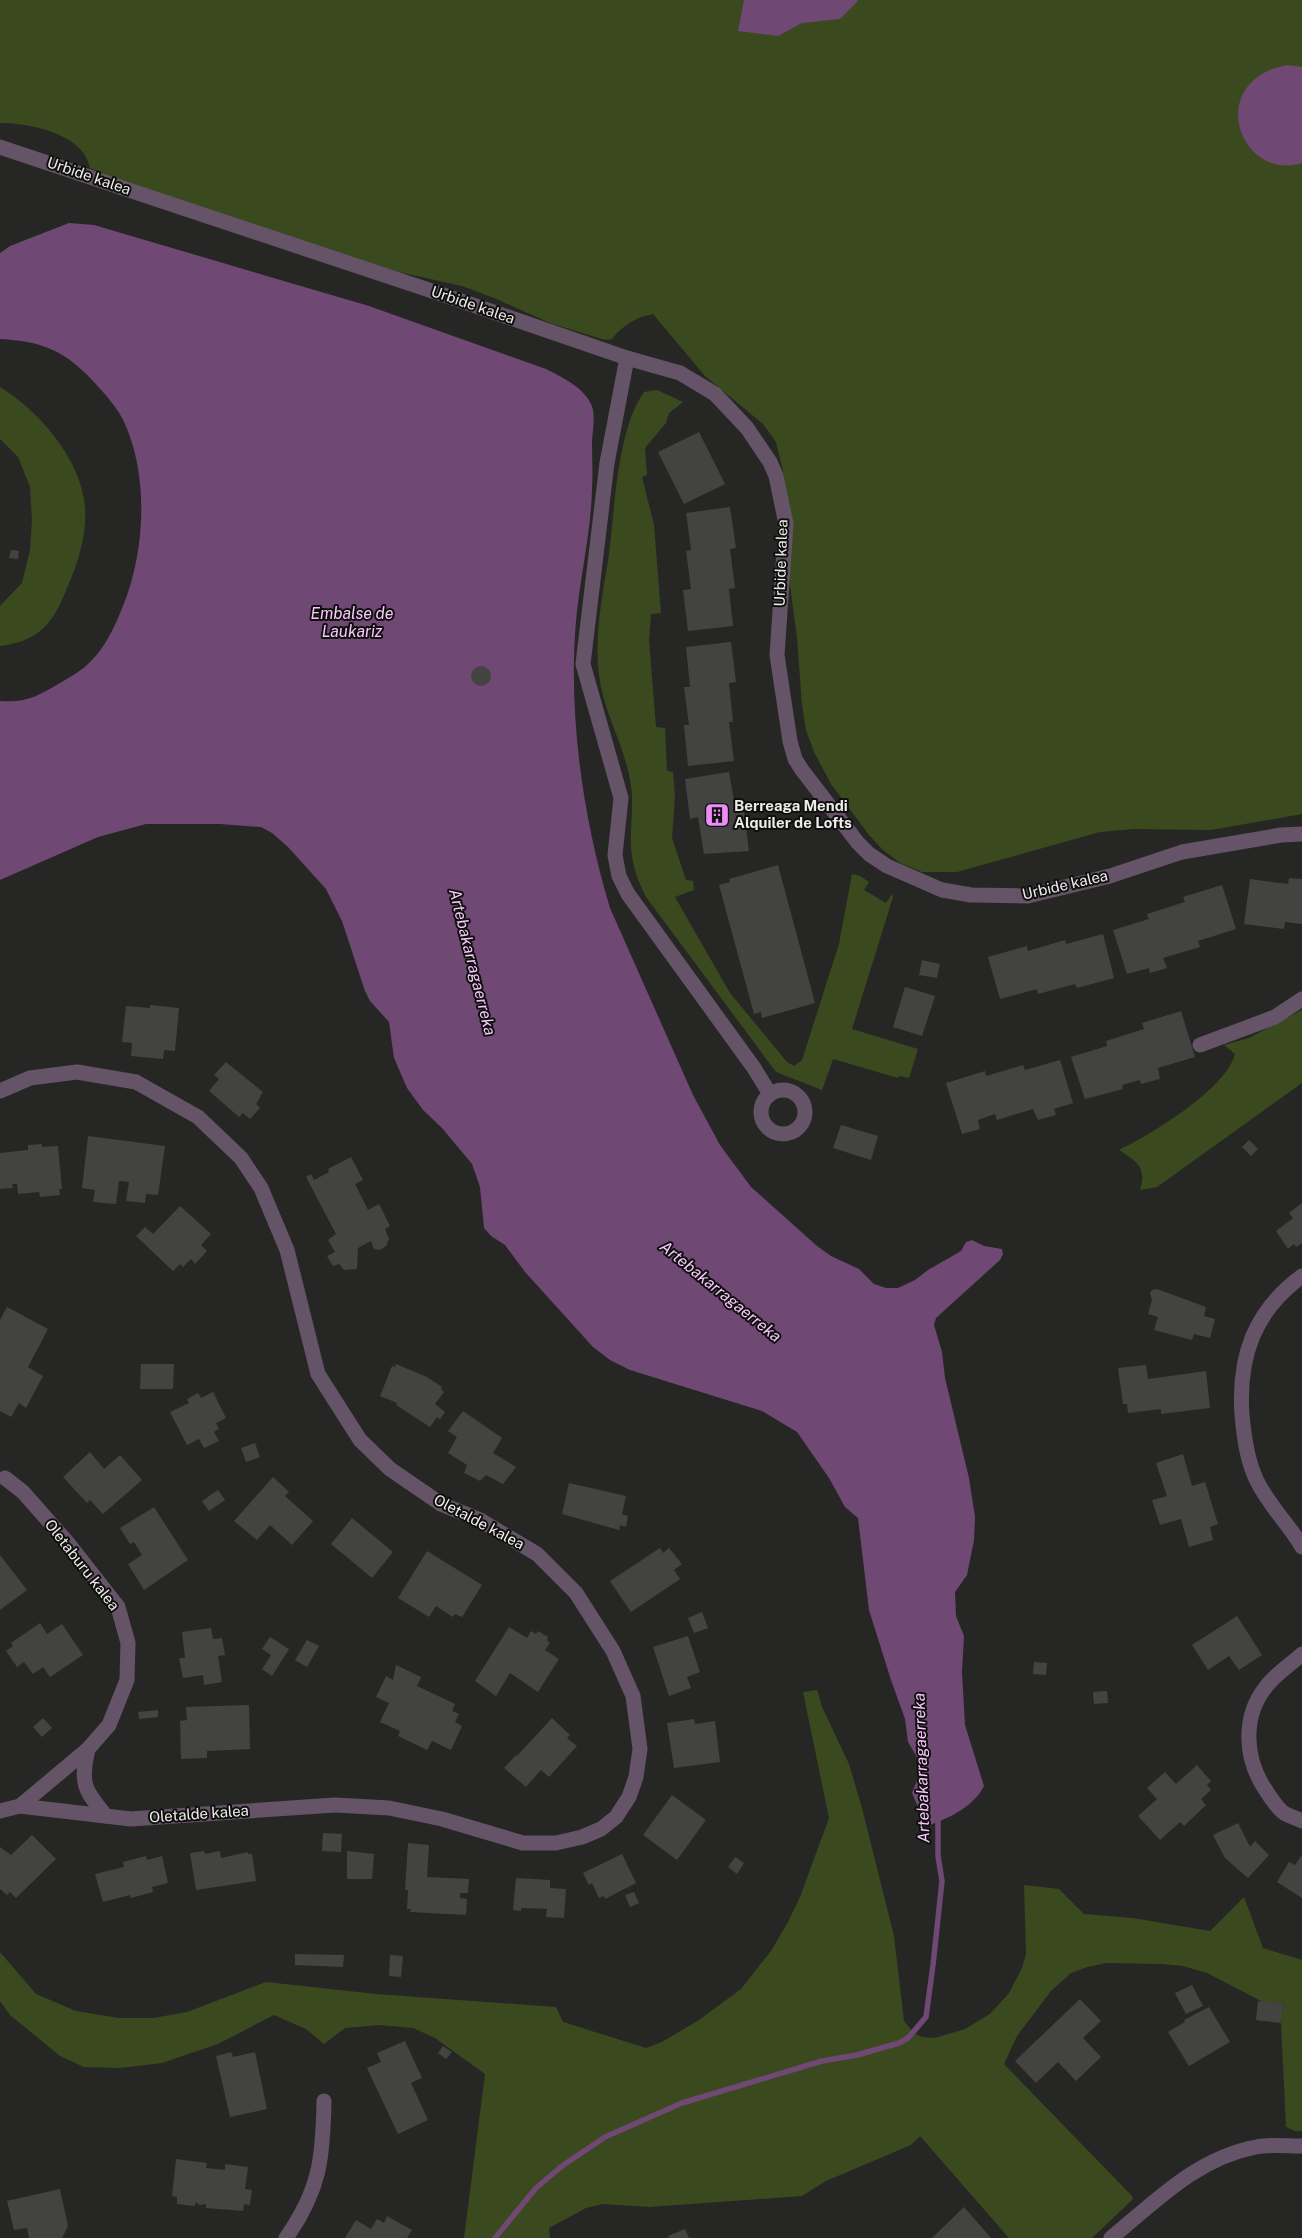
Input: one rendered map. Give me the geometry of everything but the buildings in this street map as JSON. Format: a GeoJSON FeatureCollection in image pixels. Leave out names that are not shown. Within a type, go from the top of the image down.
{"type":"FeatureCollection","features":[{"type":"Feature","properties":{"kind":"street","name":"Urbide kalea"},"geometry":{"type":"LineString","coordinates":[[0,147],[627,358],[680,373],[715,394],[747,428],[770,462],[776,476],[786,524],[777,655],[790,741],[795,759],[858,843],[869,854],[887,866],[942,890],[971,895],[1028,896],[1110,876],[1182,852],[1281,835],[1302,834]]}},
{"type":"Feature","properties":{"kind":"street"},"geometry":{"type":"LineString","coordinates":[[627,358],[607,463],[583,664],[621,798],[616,834],[617,862],[620,876],[628,894],[754,1068],[770,1094]]}},
{"type":"Feature","properties":{"kind":"street"},"geometry":{"type":"LineString","coordinates":[[1200,1045],[1275,1017],[1302,999]]}},
{"type":"Feature","properties":{"kind":"street","name":"Oletalde kalea"},"geometry":{"type":"LineString","coordinates":[[0,1091],[30,1078],[77,1072],[136,1082],[198,1117],[241,1158],[261,1188],[287,1250],[318,1374],[360,1440],[390,1469],[441,1504],[480,1520],[536,1554],[576,1593],[613,1651],[633,1696],[640,1749],[636,1777],[630,1797],[616,1817],[601,1829],[582,1837],[556,1843],[523,1843],[442,1819],[389,1808],[335,1805],[131,1819],[20,1806],[0,1811]]}},
{"type":"Feature","properties":{"kind":"street"},"geometry":{"type":"LineString","coordinates":[[1302,1276],[1274,1300],[1261,1317],[1246,1354],[1241,1398],[1244,1436],[1256,1479],[1268,1502],[1302,1547]]}},
{"type":"Feature","properties":{"kind":"street","name":"Oletaburu kalea"},"geometry":{"type":"LineString","coordinates":[[5,1478],[22,1492],[67,1542],[118,1607],[128,1643],[127,1680],[109,1725],[88,1749],[20,1806]]}},
{"type":"Feature","properties":{"kind":"street"},"geometry":{"type":"LineString","coordinates":[[1302,1654],[1265,1688],[1252,1712],[1249,1736],[1250,1755],[1255,1774],[1269,1796],[1284,1812],[1302,1821]]}},
{"type":"Feature","properties":{"kind":"street"},"geometry":{"type":"LineString","coordinates":[[88,1749],[83,1770],[86,1790],[106,1816]]}},
{"type":"Feature","properties":{"kind":"street"},"geometry":{"type":"LineString","coordinates":[[286,2238],[314,2190],[323,2148],[324,2101]]}},
{"type":"Feature","properties":{"kind":"street"},"geometry":{"type":"LineString","coordinates":[[1111,2238],[1178,2182],[1215,2159],[1257,2146],[1302,2146]]}},
{"type":"Feature","properties":{"kind":"green space"},"geometry":{"type":"Polygon","coordinates":[[[0,0],[1302,0],[1302,814],[1211,830],[1134,829],[1100,832],[957,872],[922,872],[900,863],[883,850],[869,835],[831,784],[814,752],[806,730],[789,578],[783,471],[776,442],[763,424],[705,376],[653,314],[635,320],[620,330],[612,339],[605,340],[550,323],[462,286],[367,265],[126,183],[90,168],[86,156],[66,138],[39,128],[12,123],[0,123],[0,0]]]}},
{"type":"Feature","properties":{"kind":"green space"},"geometry":{"type":"Polygon","coordinates":[[[0,387],[15,397],[43,423],[67,454],[76,471],[82,489],[85,507],[85,528],[78,559],[71,578],[62,601],[50,621],[43,629],[25,640],[0,646],[0,606],[22,583],[30,550],[32,520],[30,487],[18,457],[0,439],[0,387]]]}},
{"type":"Feature","properties":{"kind":"green space"},"geometry":{"type":"Polygon","coordinates":[[[657,390],[683,402],[669,413],[666,423],[645,448],[647,475],[642,477],[654,525],[661,613],[651,614],[649,640],[656,727],[665,728],[667,771],[673,772],[675,796],[672,838],[686,880],[693,881],[694,890],[675,897],[730,993],[787,1062],[794,1066],[802,1060],[839,944],[852,874],[860,876],[869,882],[864,890],[886,903],[892,894],[893,897],[852,1029],[918,1049],[909,1078],[899,1076],[898,1078],[833,1059],[822,1090],[776,1072],[646,897],[638,879],[631,847],[631,786],[624,758],[601,688],[598,644],[600,614],[623,448],[635,408],[644,392],[657,390]]]}},
{"type":"Feature","properties":{"kind":"green space"},"geometry":{"type":"Polygon","coordinates":[[[1302,1010],[1302,1083],[1157,1187],[1140,1190],[1142,1176],[1139,1166],[1119,1150],[1168,1122],[1203,1096],[1218,1082],[1229,1068],[1235,1054],[1224,1045],[1249,1038],[1302,1010]]]}},
{"type":"Feature","properties":{"kind":"green space"},"geometry":{"type":"Polygon","coordinates":[[[817,1690],[822,1707],[849,1764],[862,1808],[894,1936],[904,2021],[914,2033],[922,2037],[935,2038],[965,2029],[990,2014],[1009,1993],[1022,1968],[1026,1954],[1024,1885],[1059,1889],[1084,1914],[1133,1918],[1210,1931],[1244,1897],[1263,1948],[1302,1960],[1302,2131],[1295,2131],[1284,2126],[1286,2126],[1281,2023],[1284,2004],[1263,2002],[1207,1973],[1183,1966],[1107,1963],[1071,1973],[1051,1991],[1017,2036],[1004,2064],[1132,2196],[1133,2199],[1092,2238],[1009,2238],[920,2136],[911,2145],[826,2181],[802,2196],[649,2207],[603,2204],[586,2208],[549,2228],[550,2238],[464,2238],[485,2074],[435,2038],[413,2028],[379,2025],[345,2028],[324,2044],[306,2029],[274,2015],[218,2044],[162,2063],[120,2068],[84,2067],[60,2056],[10,2015],[0,2001],[0,1952],[36,1994],[76,2011],[119,2018],[153,2018],[187,2012],[266,1982],[376,1994],[556,2007],[563,2022],[646,2048],[662,2042],[699,2020],[741,1989],[771,1951],[800,1897],[829,1818],[803,1692],[817,1690]]]}},
{"type":"Feature","properties":{"kind":"water"},"geometry":{"type":"Polygon","coordinates":[[[744,0],[858,1],[840,19],[802,23],[778,36],[738,31],[744,0]]]}},
{"type":"Feature","properties":{"kind":"water"},"geometry":{"type":"Polygon","coordinates":[[[1287,65],[1302,67],[1302,163],[1280,165],[1262,158],[1248,145],[1240,128],[1238,108],[1245,90],[1261,75],[1287,65]]]}},
{"type":"Feature","properties":{"kind":"water","name":"Embalse de Laukariz"},"geometry":{"type":"Polygon","coordinates":[[[69,223],[94,225],[369,306],[546,369],[581,390],[590,403],[594,418],[591,506],[576,621],[574,657],[576,729],[585,802],[600,874],[610,908],[693,1095],[720,1145],[751,1187],[817,1246],[831,1256],[859,1269],[874,1284],[886,1288],[898,1288],[915,1280],[928,1270],[961,1251],[966,1242],[972,1240],[984,1246],[1002,1249],[1003,1254],[1000,1260],[936,1318],[934,1325],[942,1352],[945,1378],[969,1478],[975,1517],[974,1540],[967,1575],[955,1592],[956,1616],[964,1636],[962,1672],[965,1725],[984,1786],[974,1800],[953,1815],[930,1825],[918,1807],[912,1793],[921,1771],[918,1759],[908,1742],[905,1719],[869,1610],[858,1518],[845,1507],[829,1478],[797,1432],[762,1411],[630,1370],[610,1360],[593,1347],[525,1272],[505,1245],[491,1236],[484,1228],[480,1187],[472,1164],[442,1128],[423,1110],[407,1088],[394,1058],[389,1022],[370,1001],[365,991],[342,921],[326,889],[288,847],[272,833],[261,827],[220,824],[146,824],[98,837],[0,880],[0,701],[25,700],[38,695],[80,670],[96,655],[110,635],[123,606],[136,562],[140,539],[141,491],[138,468],[133,445],[125,424],[115,407],[83,371],[62,355],[40,345],[0,339],[0,253],[10,246],[69,223]]]}},
{"type":"Feature","properties":{"kind":"waterway","name":"Artebakarragaerreka"},"geometry":{"type":"LineString","coordinates":[[495,2238],[536,2188],[562,2166],[605,2137],[682,2103],[822,2061],[857,2055],[899,2043],[908,2038],[926,2017],[942,1881],[938,1856],[938,1816]]}},
{"type":"Feature","properties":{"kind":"place","name":"Berreaga Mendi Alquiler de Lofts"},"geometry":{"type":"Point","coordinates":[717,815]}}]}
